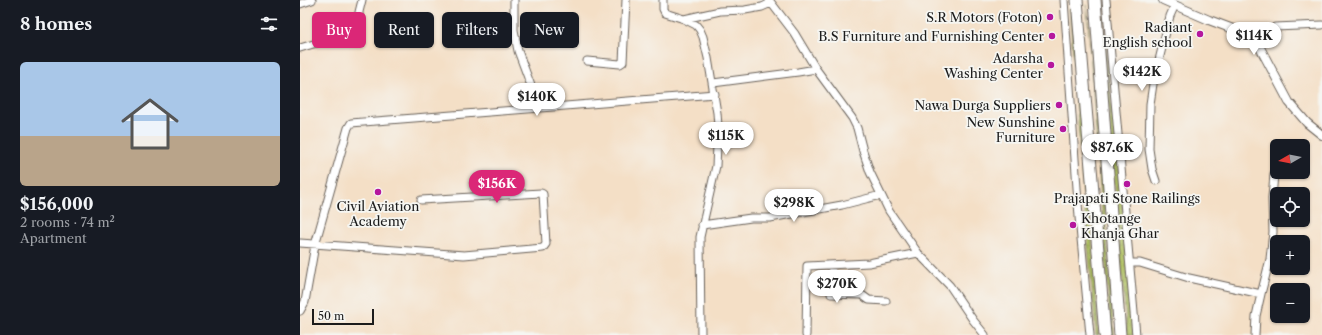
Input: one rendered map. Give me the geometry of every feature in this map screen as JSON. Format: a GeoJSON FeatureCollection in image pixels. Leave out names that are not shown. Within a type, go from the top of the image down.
{"type":"FeatureCollection","features":[{"type":"Feature","properties":{"kind":"highway"},"geometry":{"type":"LineString","coordinates":[[1077,0],[1105,335]]}},
{"type":"Feature","properties":{"kind":"highway"},"geometry":{"type":"LineString","coordinates":[[1095,0],[1120,335]]}},
{"type":"Feature","properties":{"kind":"street"},"geometry":{"type":"LineString","coordinates":[[300,4],[312,0]]}},
{"type":"Feature","properties":{"kind":"street"},"geometry":{"type":"LineString","coordinates":[[300,48],[360,30],[359,12],[362,0]]}},
{"type":"Feature","properties":{"kind":"street"},"geometry":{"type":"LineString","coordinates":[[514,0],[514,30],[518,51],[538,107]]}},
{"type":"Feature","properties":{"kind":"street"},"geometry":{"type":"LineString","coordinates":[[587,61],[620,64],[623,62],[626,0]]}},
{"type":"Feature","properties":{"kind":"street"},"geometry":{"type":"LineString","coordinates":[[662,0],[665,13],[684,19],[696,25],[703,37],[713,83],[718,126],[716,166],[700,236],[701,335]]}},
{"type":"Feature","properties":{"kind":"street"},"geometry":{"type":"LineString","coordinates":[[1064,0],[1079,217],[1090,335]]}},
{"type":"Feature","properties":{"kind":"street"},"geometry":{"type":"LineString","coordinates":[[1106,0],[1136,335]]}},
{"type":"Feature","properties":{"kind":"street"},"geometry":{"type":"LineString","coordinates":[[1163,0],[1248,35],[1257,42],[1289,102],[1307,123],[1322,135]]}},
{"type":"Feature","properties":{"kind":"street"},"geometry":{"type":"LineString","coordinates":[[684,19],[720,11],[745,10],[762,7],[770,2],[795,34],[816,69],[852,118],[857,128],[870,172],[889,211],[918,253],[950,286],[985,335]]}},
{"type":"Feature","properties":{"kind":"street"},"geometry":{"type":"LineString","coordinates":[[1156,181],[1152,169],[1149,149],[1152,84],[1170,16],[1175,5]]}},
{"type":"Feature","properties":{"kind":"street"},"geometry":{"type":"LineString","coordinates":[[1257,42],[1262,40],[1275,28],[1322,25]]}},
{"type":"Feature","properties":{"kind":"street"},"geometry":{"type":"LineString","coordinates":[[713,83],[816,69]]}},
{"type":"Feature","properties":{"kind":"street"},"geometry":{"type":"LineString","coordinates":[[300,310],[305,302],[315,245],[348,128],[351,123],[714,94]]}},
{"type":"Feature","properties":{"kind":"street"},"geometry":{"type":"LineString","coordinates":[[1256,335],[1256,316],[1270,259],[1273,232],[1272,198],[1274,179]]}},
{"type":"Feature","properties":{"kind":"street"},"geometry":{"type":"LineString","coordinates":[[300,243],[464,255],[543,248],[546,244],[544,194],[420,200]]}},
{"type":"Feature","properties":{"kind":"street"},"geometry":{"type":"LineString","coordinates":[[702,225],[751,218],[770,218],[842,205],[881,195]]}},
{"type":"Feature","properties":{"kind":"street"},"geometry":{"type":"LineString","coordinates":[[806,335],[807,266],[869,264],[918,253]]}},
{"type":"Feature","properties":{"kind":"street"},"geometry":{"type":"LineString","coordinates":[[1130,263],[1140,263],[1189,278],[1261,294]]}},
{"type":"Feature","properties":{"kind":"street"},"geometry":{"type":"LineString","coordinates":[[832,265],[831,294],[862,296],[869,300],[886,301]]}},
{"type":"Feature","properties":{"kind":"green space"},"geometry":{"type":"Polygon","coordinates":[[[1100,3],[1112,111],[1115,121],[1116,153],[1119,165],[1134,335],[1127,335],[1100,3]]]}},
{"type":"Feature","properties":{"kind":"green space"},"geometry":{"type":"Polygon","coordinates":[[[1087,5],[1106,221],[1114,335],[1111,335],[1087,5]]]}},
{"type":"Feature","properties":{"kind":"green space"},"geometry":{"type":"Polygon","coordinates":[[[1071,8],[1090,208],[1099,335],[1096,335],[1084,202],[1071,8]]]}},
{"type":"Feature","properties":{"kind":"place","name":"S.R Motors (Foton)"},"geometry":{"type":"Point","coordinates":[1050,17]}},
{"type":"Feature","properties":{"kind":"place","name":"Radiant English school"},"geometry":{"type":"Point","coordinates":[1200,34]}},
{"type":"Feature","properties":{"kind":"place","name":"B.S Furniture and Furnishing Center"},"geometry":{"type":"Point","coordinates":[1052,36]}},
{"type":"Feature","properties":{"kind":"place","name":"Adarsha Washing Center"},"geometry":{"type":"Point","coordinates":[1051,65]}},
{"type":"Feature","properties":{"kind":"place","name":"Nawa Durga Suppliers"},"geometry":{"type":"Point","coordinates":[1059,105]}},
{"type":"Feature","properties":{"kind":"place","name":"New Sunshine Furniture"},"geometry":{"type":"Point","coordinates":[1063,129]}},
{"type":"Feature","properties":{"kind":"place","name":"Prajapati Stone Railings"},"geometry":{"type":"Point","coordinates":[1127,184]}},
{"type":"Feature","properties":{"kind":"place","name":"Civil Aviation Academy"},"geometry":{"type":"Point","coordinates":[378,192]}},
{"type":"Feature","properties":{"kind":"place","name":"Khotange Khanja Ghar"},"geometry":{"type":"Point","coordinates":[1073,225]}}]}
